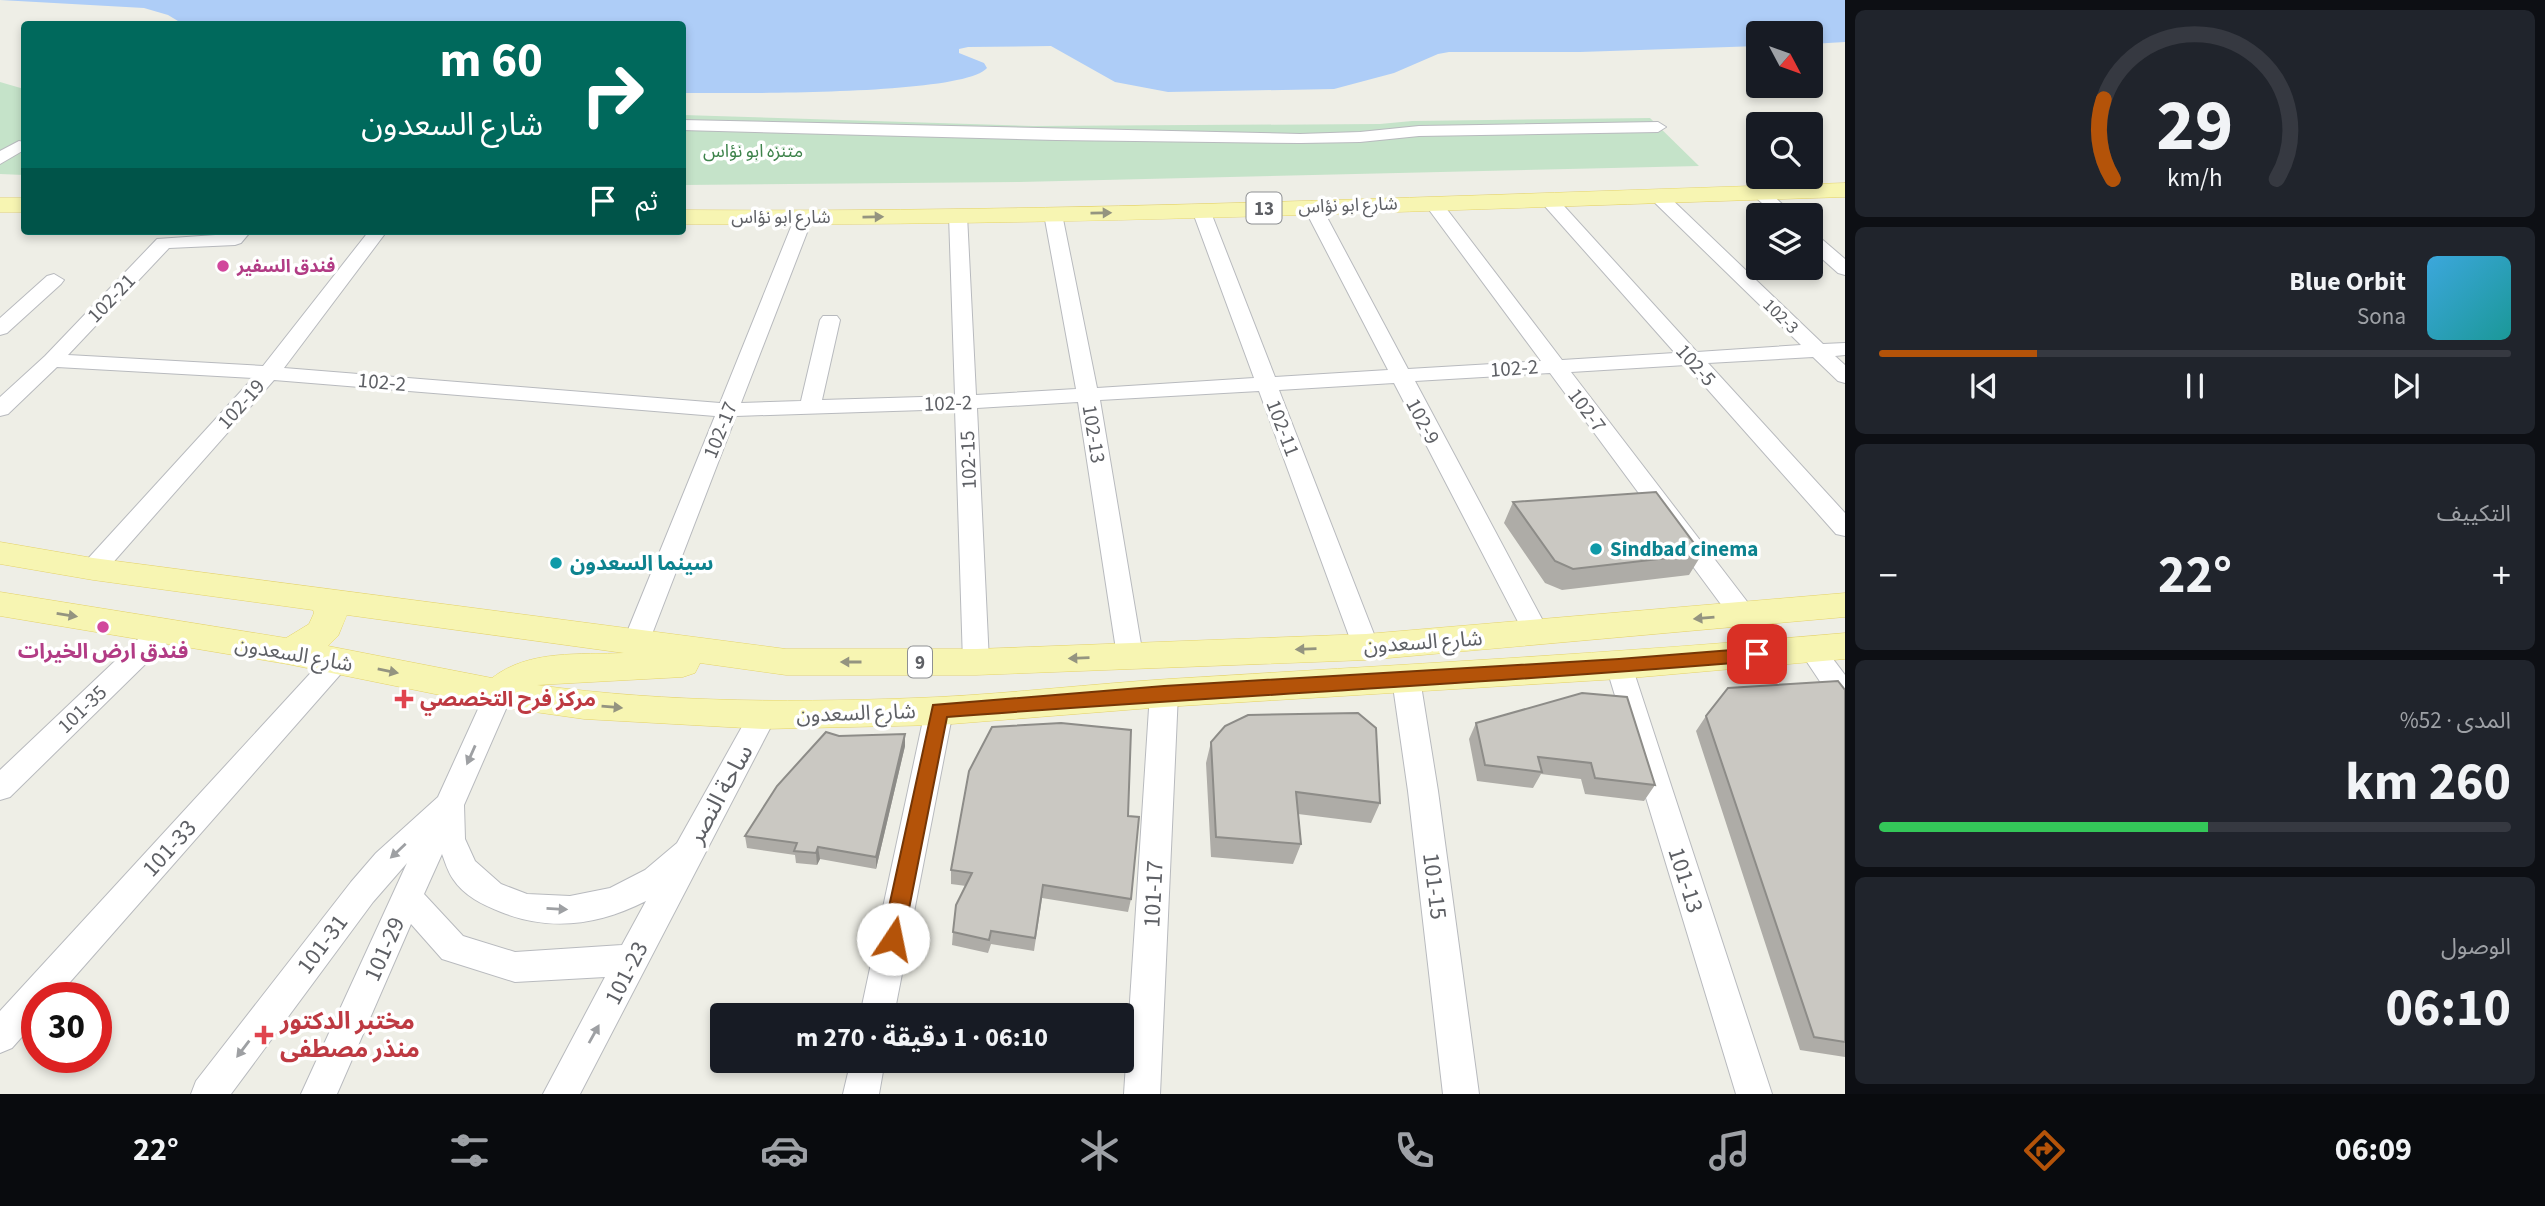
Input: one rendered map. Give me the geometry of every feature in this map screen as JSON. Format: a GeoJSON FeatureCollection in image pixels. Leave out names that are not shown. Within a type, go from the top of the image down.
{"type":"FeatureCollection","features":[{"type":"Feature","properties":{"kind":"main road","name":"شارع ابو نؤاس"},"geometry":{"type":"LineString","coordinates":[[686,197],[1291,194],[1845,177]]}},
{"type":"Feature","properties":{"kind":"main road"},"geometry":{"type":"LineString","coordinates":[[0,190],[21,191]]}},
{"type":"Feature","properties":{"kind":"main road","name":"شارع ابو نؤاس"},"geometry":{"type":"LineString","coordinates":[[686,217],[1053,214],[1845,190]]}},
{"type":"Feature","properties":{"kind":"main road"},"geometry":{"type":"LineString","coordinates":[[0,205],[21,205]]}},
{"type":"Feature","properties":{"kind":"main road","name":"شارع السعدون"},"geometry":{"type":"LineString","coordinates":[[0,553],[93,569],[786,662],[976,662],[1366,647],[1845,605]]}},
{"type":"Feature","properties":{"kind":"main road"},"geometry":{"type":"LineString","coordinates":[[287,651],[310,642],[326,628],[331,612],[323,600]]}},
{"type":"Feature","properties":{"kind":"main road","name":"شارع السعدون"},"geometry":{"type":"LineString","coordinates":[[4,609],[287,651],[499,693],[584,705],[763,715],[852,715],[939,710],[1164,693],[1619,666],[1829,648]]}},
{"type":"Feature","properties":{"kind":"main road"},"geometry":{"type":"LineString","coordinates":[[499,693],[509,682],[547,669],[786,662]]}},
{"type":"Feature","properties":{"kind":"street"},"geometry":{"type":"LineString","coordinates":[[686,125],[998,136],[1212,137],[1386,136],[1419,131],[1658,127]]}},
{"type":"Feature","properties":{"kind":"street"},"geometry":{"type":"LineString","coordinates":[[1760,193],[1771,203]]}},
{"type":"Feature","properties":{"kind":"street","name":"102-3"},"geometry":{"type":"LineString","coordinates":[[1657,195],[1845,377]]}},
{"type":"Feature","properties":{"kind":"street","name":"102-5"},"geometry":{"type":"LineString","coordinates":[[1548,199],[1845,528]]}},
{"type":"Feature","properties":{"kind":"street","name":"102-7"},"geometry":{"type":"LineString","coordinates":[[1433,203],[1743,615]]}},
{"type":"Feature","properties":{"kind":"street","name":"102-9"},"geometry":{"type":"LineString","coordinates":[[1312,206],[1537,634]]}},
{"type":"Feature","properties":{"kind":"street","name":"102-11"},"geometry":{"type":"LineString","coordinates":[[1201,210],[1366,647]]}},
{"type":"Feature","properties":{"kind":"street","name":"102-13"},"geometry":{"type":"LineString","coordinates":[[1053,214],[1088,394],[1130,656]]}},
{"type":"Feature","properties":{"kind":"street","name":"102-15"},"geometry":{"type":"LineString","coordinates":[[958,215],[976,662]]}},
{"type":"Feature","properties":{"kind":"street","name":"102-17"},"geometry":{"type":"LineString","coordinates":[[636,642],[804,217]]}},
{"type":"Feature","properties":{"kind":"street","name":"102-21"},"geometry":{"type":"LineString","coordinates":[[0,409],[52,360],[164,243],[235,239],[238,235]]}},
{"type":"Feature","properties":{"kind":"street","name":"102-19"},"geometry":{"type":"LineString","coordinates":[[93,569],[269,373],[375,235]]}},
{"type":"Feature","properties":{"kind":"street"},"geometry":{"type":"LineString","coordinates":[[1823,250],[1845,269]]}},
{"type":"Feature","properties":{"kind":"street"},"geometry":{"type":"LineString","coordinates":[[0,329],[54,281]]}},
{"type":"Feature","properties":{"kind":"street"},"geometry":{"type":"LineString","coordinates":[[810,407],[831,320]]}},
{"type":"Feature","properties":{"kind":"street","name":"102-2"},"geometry":{"type":"LineString","coordinates":[[52,360],[269,373],[728,410],[965,402],[1845,349]]}},
{"type":"Feature","properties":{"kind":"street","name":"101-35"},"geometry":{"type":"LineString","coordinates":[[0,788],[163,631]]}},
{"type":"Feature","properties":{"kind":"street"},"geometry":{"type":"LineString","coordinates":[[1829,648],[1845,696]]}},
{"type":"Feature","properties":{"kind":"street","name":"101-33"},"geometry":{"type":"LineString","coordinates":[[0,1035],[337,661]]}},
{"type":"Feature","properties":{"kind":"street","name":"101-13"},"geometry":{"type":"LineString","coordinates":[[1619,666],[1760,1093]]}},
{"type":"Feature","properties":{"kind":"street","name":"101-15"},"geometry":{"type":"LineString","coordinates":[[1406,679],[1423,791],[1461,1094]]}},
{"type":"Feature","properties":{"kind":"street","name":"ساحة النصر"},"geometry":{"type":"LineString","coordinates":[[499,693],[449,805],[450,839],[464,870],[490,894],[527,908],[570,910],[615,901],[656,880],[688,852],[763,715]]}},
{"type":"Feature","properties":{"kind":"street","name":"101-17"},"geometry":{"type":"LineString","coordinates":[[1142,1094],[1164,693]]}},
{"type":"Feature","properties":{"kind":"street"},"geometry":{"type":"LineString","coordinates":[[879,1003],[939,710]]}},
{"type":"Feature","properties":{"kind":"street","name":"101-29"},"geometry":{"type":"LineString","coordinates":[[319,1094],[449,805]]}},
{"type":"Feature","properties":{"kind":"street","name":"101-31"},"geometry":{"type":"LineString","coordinates":[[209,1094],[362,891],[387,862],[449,805]]}},
{"type":"Feature","properties":{"kind":"street","name":"101-23"},"geometry":{"type":"LineString","coordinates":[[561,1094],[688,852]]}},
{"type":"Feature","properties":{"kind":"street"},"geometry":{"type":"LineString","coordinates":[[407,897],[453,948],[516,967],[633,960]]}},
{"type":"Feature","properties":{"kind":"street"},"geometry":{"type":"LineString","coordinates":[[861,1094],[865,1073]]}},
{"type":"Feature","properties":{"kind":"green space"},"geometry":{"type":"Polygon","coordinates":[[[0,82],[21,88],[21,175],[0,174],[0,82]]]}},
{"type":"Feature","properties":{"kind":"green space","name":"متنزه ابو نؤاس"},"geometry":{"type":"Polygon","coordinates":[[[686,115],[1033,126],[1380,124],[1412,121],[1650,118],[1699,166],[1019,182],[686,185],[686,115]]]}},
{"type":"Feature","properties":{"kind":"water"},"geometry":{"type":"Polygon","coordinates":[[[0,0],[1845,0],[1845,42],[1824,43],[1824,21],[1746,21],[1746,46],[1580,52],[1449,52],[1394,73],[1334,89],[1168,92],[1115,82],[1051,46],[968,47],[959,49],[959,53],[984,63],[987,68],[969,77],[936,84],[843,91],[686,93],[686,21],[178,21],[144,8],[0,0]]]}},
{"type":"Feature","properties":{"kind":"building"},"geometry":{"type":"Polygon","coordinates":[[[1656,492],[1702,554],[1573,569],[1555,561],[1513,502],[1656,492]]]}},
{"type":"Feature","properties":{"kind":"building"},"geometry":{"type":"Polygon","coordinates":[[[1838,681],[1845,690],[1845,1042],[1814,1037],[1706,716],[1728,688],[1838,681]]]}},
{"type":"Feature","properties":{"kind":"building"},"geometry":{"type":"Polygon","coordinates":[[[1582,693],[1627,697],[1655,785],[1595,778],[1591,763],[1538,757],[1542,772],[1485,765],[1476,723],[1582,693]]]}},
{"type":"Feature","properties":{"kind":"building"},"geometry":{"type":"Polygon","coordinates":[[[1358,713],[1376,728],[1380,803],[1296,792],[1301,844],[1216,837],[1211,742],[1225,726],[1248,715],[1358,713]]]}},
{"type":"Feature","properties":{"kind":"building"},"geometry":{"type":"Polygon","coordinates":[[[1061,723],[1131,730],[1128,816],[1139,817],[1131,899],[1043,885],[1035,938],[991,931],[989,940],[953,932],[956,905],[972,873],[951,870],[969,771],[992,727],[1061,723]]]}},
{"type":"Feature","properties":{"kind":"building"},"geometry":{"type":"Polygon","coordinates":[[[826,732],[839,736],[905,734],[876,857],[818,847],[816,853],[794,851],[797,843],[745,836],[777,786],[826,732]]]}},
{"type":"Feature","properties":{"kind":"place","name":"فندق السفير"},"geometry":{"type":"Point","coordinates":[223,266]}},
{"type":"Feature","properties":{"kind":"place","name":"Sindbad cinema"},"geometry":{"type":"Point","coordinates":[1596,549]}},
{"type":"Feature","properties":{"kind":"place","name":"سينما السعدون"},"geometry":{"type":"Point","coordinates":[556,563]}},
{"type":"Feature","properties":{"kind":"place","name":"فندق ارض الخيرات"},"geometry":{"type":"Point","coordinates":[103,627]}},
{"type":"Feature","properties":{"kind":"place","name":"مركز فرح التخصصي"},"geometry":{"type":"Point","coordinates":[404,699]}},
{"type":"Feature","properties":{"kind":"place","name":"مختبر الدكتور منذر مصطفى"},"geometry":{"type":"Point","coordinates":[264,1035]}},
{"type":"Feature","properties":{"kind":"route"},"geometry":{"type":"LineString","coordinates":[[893,939],[939,710],[1164,693],[1619,666],[1757,654]]}}]}
